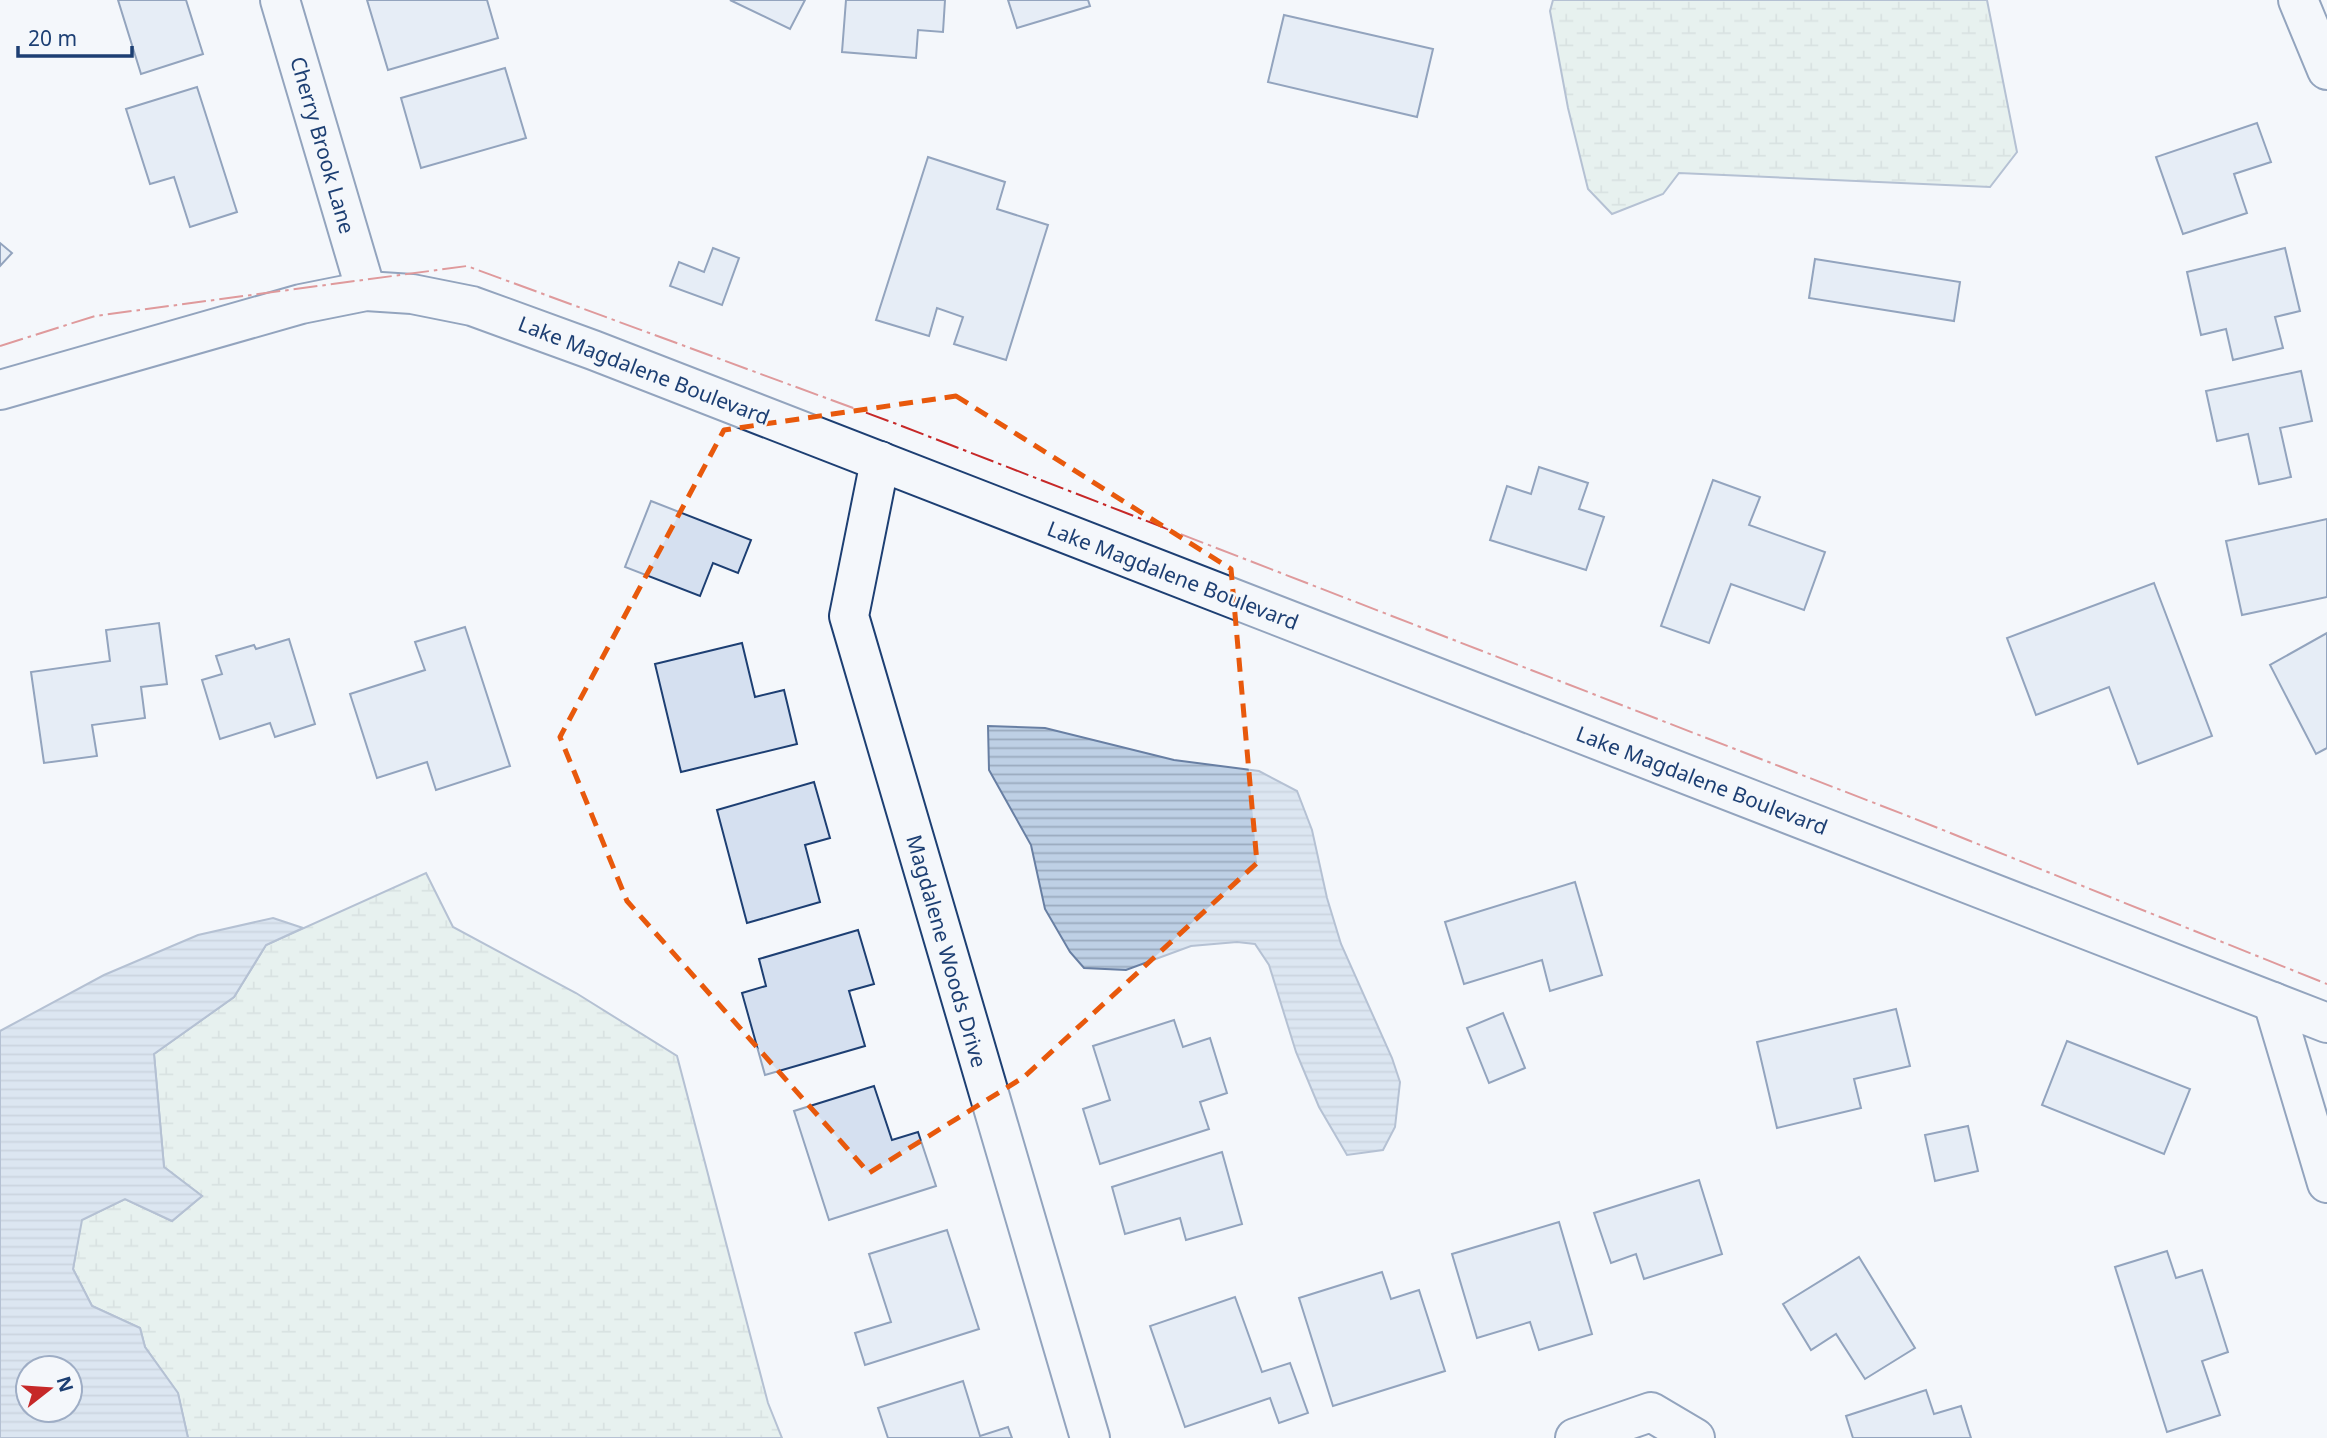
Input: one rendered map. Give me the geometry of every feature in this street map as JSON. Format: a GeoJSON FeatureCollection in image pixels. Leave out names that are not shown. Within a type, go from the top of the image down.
{"type":"FeatureCollection","features":[{"type":"Feature","properties":{"kind":"street","name":"Cherry Brook Lane"},"geometry":{"type":"LineString","coordinates":[[280,0],[366,291]]}},
{"type":"Feature","properties":{"kind":"street"},"geometry":{"type":"LineString","coordinates":[[2298,0],[2327,70]]}},
{"type":"Feature","properties":{"kind":"street","name":"Lake Magdalene Boulevard"},"geometry":{"type":"LineString","coordinates":[[0,390],[301,304],[366,291],[412,294],[472,306],[518,321],[2327,1023]]}},
{"type":"Feature","properties":{"kind":"street","name":"Magdalene Woods Drive"},"geometry":{"type":"LineString","coordinates":[[880,461],[849,616],[1090,1438]]}},
{"type":"Feature","properties":{"kind":"street"},"geometry":{"type":"LineString","coordinates":[[2273,1002],[2327,1183]]}},
{"type":"Feature","properties":{"kind":"street"},"geometry":{"type":"LineString","coordinates":[[1575,1438],[1651,1412],[1695,1438]]}},
{"type":"Feature","properties":{"kind":"highlighted area"},"geometry":{"type":"Polygon","coordinates":[[[956,396],[1231,569],[1257,863],[1024,1077],[869,1173],[627,901],[560,737],[724,430],[956,396]]]}},
{"type":"Feature","properties":{"kind":"green space"},"geometry":{"type":"Polygon","coordinates":[[[1553,0],[1987,0],[2017,152],[1990,187],[1679,173],[1663,194],[1612,214],[1588,189],[1568,108],[1550,11],[1553,0]]]}},
{"type":"Feature","properties":{"kind":"green space"},"geometry":{"type":"Polygon","coordinates":[[[426,873],[453,927],[576,993],[677,1056],[768,1403],[782,1438],[188,1438],[178,1394],[145,1347],[140,1328],[92,1306],[73,1269],[81,1220],[125,1199],[172,1221],[202,1196],[164,1167],[154,1054],[234,997],[266,945],[426,873]]]}},
{"type":"Feature","properties":{"kind":"water"},"geometry":{"type":"Polygon","coordinates":[[[988,726],[1045,728],[1174,760],[1259,771],[1297,791],[1312,830],[1327,898],[1341,944],[1400,1082],[1395,1127],[1383,1150],[1347,1155],[1319,1107],[1296,1052],[1269,965],[1255,944],[1237,942],[1191,946],[1126,970],[1084,968],[1070,952],[1045,909],[1031,845],[989,770],[988,726]]]}},
{"type":"Feature","properties":{"kind":"water"},"geometry":{"type":"Polygon","coordinates":[[[273,918],[303,928],[266,945],[234,997],[154,1054],[164,1167],[202,1196],[172,1221],[125,1199],[82,1220],[73,1269],[92,1306],[140,1328],[145,1347],[178,1393],[188,1438],[0,1438],[0,1031],[104,975],[198,935],[273,918]]]}},
{"type":"Feature","properties":{"kind":"building"},"geometry":{"type":"Polygon","coordinates":[[[118,0],[186,0],[203,54],[141,74],[118,0]]]}},
{"type":"Feature","properties":{"kind":"building"},"geometry":{"type":"Polygon","coordinates":[[[367,0],[487,0],[498,38],[388,70],[367,0]]]}},
{"type":"Feature","properties":{"kind":"building"},"geometry":{"type":"Polygon","coordinates":[[[730,0],[805,0],[790,29],[730,0]]]}},
{"type":"Feature","properties":{"kind":"building"},"geometry":{"type":"Polygon","coordinates":[[[846,0],[945,0],[943,32],[918,30],[916,58],[842,52],[846,0]]]}},
{"type":"Feature","properties":{"kind":"building"},"geometry":{"type":"Polygon","coordinates":[[[1008,0],[1088,0],[1090,6],[1017,28],[1008,0]]]}},
{"type":"Feature","properties":{"kind":"building"},"geometry":{"type":"Polygon","coordinates":[[[1284,15],[1433,49],[1417,117],[1268,82],[1284,15]]]}},
{"type":"Feature","properties":{"kind":"building"},"geometry":{"type":"Polygon","coordinates":[[[505,68],[526,138],[421,168],[401,98],[505,68]]]}},
{"type":"Feature","properties":{"kind":"building"},"geometry":{"type":"Polygon","coordinates":[[[197,87],[237,212],[190,227],[174,177],[150,184],[126,109],[197,87]]]}},
{"type":"Feature","properties":{"kind":"building"},"geometry":{"type":"Polygon","coordinates":[[[2257,123],[2271,162],[2234,174],[2247,213],[2183,234],[2156,157],[2257,123]]]}},
{"type":"Feature","properties":{"kind":"building"},"geometry":{"type":"Polygon","coordinates":[[[928,157],[1005,182],[997,209],[1048,225],[1006,360],[954,344],[963,317],[937,308],[929,336],[876,320],[928,157]]]}},
{"type":"Feature","properties":{"kind":"building"},"geometry":{"type":"Polygon","coordinates":[[[0,243],[12,253],[0,266],[0,243]]]}},
{"type":"Feature","properties":{"kind":"building"},"geometry":{"type":"Polygon","coordinates":[[[713,248],[739,258],[722,305],[670,286],[679,262],[704,272],[713,248]]]}},
{"type":"Feature","properties":{"kind":"building"},"geometry":{"type":"Polygon","coordinates":[[[2285,248],[2300,311],[2275,317],[2283,348],[2233,360],[2226,329],[2201,335],[2187,272],[2285,248]]]}},
{"type":"Feature","properties":{"kind":"building"},"geometry":{"type":"Polygon","coordinates":[[[1815,259],[1960,282],[1954,321],[1809,298],[1815,259]]]}},
{"type":"Feature","properties":{"kind":"building"},"geometry":{"type":"Polygon","coordinates":[[[2301,371],[2312,421],[2280,428],[2291,477],[2259,484],[2248,434],[2217,441],[2206,391],[2301,371]]]}},
{"type":"Feature","properties":{"kind":"building"},"geometry":{"type":"Polygon","coordinates":[[[1539,467],[1588,483],[1579,509],[1604,517],[1586,570],[1490,540],[1507,486],[1531,494],[1539,467]]]}},
{"type":"Feature","properties":{"kind":"building"},"geometry":{"type":"Polygon","coordinates":[[[1713,480],[1760,497],[1749,525],[1825,552],[1804,610],[1731,584],[1709,643],[1661,626],[1713,480]]]}},
{"type":"Feature","properties":{"kind":"building"},"geometry":{"type":"Polygon","coordinates":[[[651,501],[751,540],[738,573],[713,563],[700,596],[625,567],[651,501]]]}},
{"type":"Feature","properties":{"kind":"building"},"geometry":{"type":"Polygon","coordinates":[[[2327,519],[2327,597],[2242,615],[2226,541],[2327,519]]]}},
{"type":"Feature","properties":{"kind":"building"},"geometry":{"type":"Polygon","coordinates":[[[2154,583],[2212,736],[2138,764],[2109,687],[2036,715],[2007,638],[2154,583]]]}},
{"type":"Feature","properties":{"kind":"building"},"geometry":{"type":"Polygon","coordinates":[[[159,623],[167,684],[141,687],[145,718],[92,725],[97,756],[44,763],[31,672],[110,661],[106,630],[159,623]]]}},
{"type":"Feature","properties":{"kind":"building"},"geometry":{"type":"Polygon","coordinates":[[[465,627],[510,766],[436,790],[427,762],[377,778],[350,694],[425,670],[415,642],[465,627]]]}},
{"type":"Feature","properties":{"kind":"building"},"geometry":{"type":"Polygon","coordinates":[[[2327,633],[2327,748],[2316,754],[2270,665],[2327,633]]]}},
{"type":"Feature","properties":{"kind":"building"},"geometry":{"type":"Polygon","coordinates":[[[289,639],[315,724],[275,737],[270,723],[220,739],[202,680],[222,674],[216,656],[254,645],[256,649],[289,639]]]}},
{"type":"Feature","properties":{"kind":"building"},"geometry":{"type":"Polygon","coordinates":[[[742,643],[755,697],[784,690],[797,744],[681,772],[655,664],[742,643]]]}},
{"type":"Feature","properties":{"kind":"building"},"geometry":{"type":"Polygon","coordinates":[[[814,782],[830,838],[805,845],[820,902],[747,923],[717,810],[814,782]]]}},
{"type":"Feature","properties":{"kind":"building"},"geometry":{"type":"Polygon","coordinates":[[[1575,882],[1602,975],[1550,991],[1542,960],[1464,984],[1445,922],[1575,882]]]}},
{"type":"Feature","properties":{"kind":"building"},"geometry":{"type":"Polygon","coordinates":[[[858,930],[874,984],[849,991],[865,1046],[765,1075],[742,993],[766,986],[759,959],[858,930]]]}},
{"type":"Feature","properties":{"kind":"building"},"geometry":{"type":"Polygon","coordinates":[[[1896,1009],[1910,1066],[1854,1079],[1861,1108],[1777,1128],[1757,1042],[1896,1009]]]}},
{"type":"Feature","properties":{"kind":"building"},"geometry":{"type":"Polygon","coordinates":[[[1503,1013],[1525,1068],[1489,1083],[1467,1028],[1503,1013]]]}},
{"type":"Feature","properties":{"kind":"building"},"geometry":{"type":"Polygon","coordinates":[[[1174,1020],[1183,1047],[1210,1038],[1227,1093],[1200,1102],[1209,1129],[1100,1164],[1083,1109],[1110,1100],[1093,1046],[1174,1020]]]}},
{"type":"Feature","properties":{"kind":"building"},"geometry":{"type":"Polygon","coordinates":[[[2067,1041],[2190,1089],[2164,1154],[2042,1105],[2067,1041]]]}},
{"type":"Feature","properties":{"kind":"building"},"geometry":{"type":"Polygon","coordinates":[[[874,1086],[892,1140],[918,1132],[936,1186],[829,1220],[794,1111],[874,1086]]]}},
{"type":"Feature","properties":{"kind":"building"},"geometry":{"type":"Polygon","coordinates":[[[1968,1126],[1978,1171],[1935,1181],[1925,1135],[1968,1126]]]}},
{"type":"Feature","properties":{"kind":"building"},"geometry":{"type":"Polygon","coordinates":[[[1222,1152],[1242,1224],[1186,1240],[1180,1218],[1125,1234],[1112,1187],[1222,1152]]]}},
{"type":"Feature","properties":{"kind":"building"},"geometry":{"type":"Polygon","coordinates":[[[1699,1180],[1722,1254],[1644,1279],[1636,1254],[1611,1263],[1594,1213],[1699,1180]]]}},
{"type":"Feature","properties":{"kind":"building"},"geometry":{"type":"Polygon","coordinates":[[[1559,1222],[1592,1334],[1539,1350],[1530,1322],[1477,1338],[1452,1254],[1559,1222]]]}},
{"type":"Feature","properties":{"kind":"building"},"geometry":{"type":"Polygon","coordinates":[[[947,1230],[979,1329],[865,1365],[855,1333],[891,1322],[869,1254],[947,1230]]]}},
{"type":"Feature","properties":{"kind":"building"},"geometry":{"type":"Polygon","coordinates":[[[2167,1251],[2176,1278],[2202,1270],[2228,1352],[2202,1361],[2220,1415],[2167,1432],[2115,1267],[2167,1251]]]}},
{"type":"Feature","properties":{"kind":"building"},"geometry":{"type":"Polygon","coordinates":[[[1859,1257],[1915,1348],[1865,1379],[1836,1334],[1811,1350],[1783,1304],[1859,1257]]]}},
{"type":"Feature","properties":{"kind":"building"},"geometry":{"type":"Polygon","coordinates":[[[1382,1272],[1391,1299],[1419,1290],[1445,1371],[1333,1406],[1299,1298],[1382,1272]]]}},
{"type":"Feature","properties":{"kind":"building"},"geometry":{"type":"Polygon","coordinates":[[[1235,1297],[1262,1372],[1290,1363],[1308,1413],[1279,1423],[1270,1398],[1185,1427],[1150,1326],[1235,1297]]]}},
{"type":"Feature","properties":{"kind":"building"},"geometry":{"type":"Polygon","coordinates":[[[963,1381],[980,1436],[1008,1427],[1012,1438],[888,1438],[878,1408],[963,1381]]]}},
{"type":"Feature","properties":{"kind":"building"},"geometry":{"type":"Polygon","coordinates":[[[1926,1390],[1934,1414],[1961,1406],[1971,1438],[1853,1438],[1846,1416],[1926,1390]]]}},
{"type":"Feature","properties":{"kind":"power"},"geometry":{"type":"LineString","coordinates":[[0,346],[95,316],[467,266],[894,423],[1913,818],[2327,984]]}}]}
